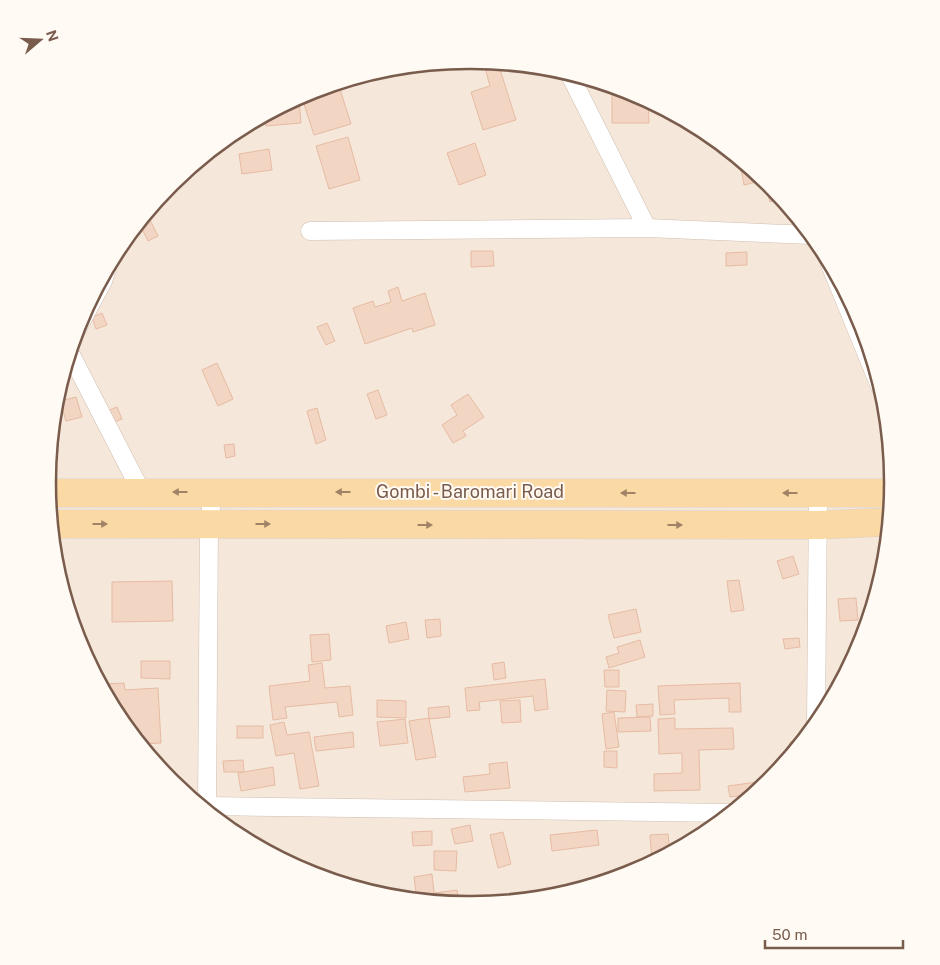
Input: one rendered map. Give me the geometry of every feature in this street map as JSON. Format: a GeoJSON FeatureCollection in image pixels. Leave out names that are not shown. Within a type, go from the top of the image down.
{"type":"FeatureCollection","features":[{"type":"Feature","properties":{"kind":"main road","name":"Gombi - Baromari Road"},"geometry":{"type":"LineString","coordinates":[[56,493],[884,493]]}},
{"type":"Feature","properties":{"kind":"main road","name":"Gombi - Baromari Road"},"geometry":{"type":"LineString","coordinates":[[59,524],[818,525],[882,522]]}},
{"type":"Feature","properties":{"kind":"street"},"geometry":{"type":"LineString","coordinates":[[573,82],[647,228]]}},
{"type":"Feature","properties":{"kind":"street"},"geometry":{"type":"LineString","coordinates":[[310,231],[647,228],[801,235]]}},
{"type":"Feature","properties":{"kind":"street"},"geometry":{"type":"LineString","coordinates":[[74,361],[142,492]]}},
{"type":"Feature","properties":{"kind":"street"},"geometry":{"type":"LineString","coordinates":[[207,802],[209,524],[213,492]]}},
{"type":"Feature","properties":{"kind":"street"},"geometry":{"type":"LineString","coordinates":[[816,708],[818,493]]}},
{"type":"Feature","properties":{"kind":"street"},"geometry":{"type":"LineString","coordinates":[[214,808],[719,813]]}},
{"type":"Feature","properties":{"kind":"shaded area"},"geometry":{"type":"Polygon","coordinates":[[[470,69],[524,72],[577,83],[603,91],[653,111],[677,124],[700,138],[743,171],[763,190],[798,231],[814,253],[841,300],[852,324],[870,375],[876,402],[883,455],[883,510],[880,537],[870,590],[862,615],[841,665],[828,689],[814,712],[781,755],[743,794],[722,811],[700,827],[653,854],[628,865],[577,882],[524,893],[497,895],[470,896],[416,893],[363,882],[337,874],[287,854],[263,841],[240,827],[197,794],[177,775],[142,734],[126,712],[99,665],[88,641],[70,590],[64,563],[57,510],[56,482],[60,428],[70,375],[78,350],[99,300],[112,276],[126,253],[159,210],[197,171],[218,154],[240,138],[287,111],[312,100],[363,83],[416,72],[443,70],[470,69]]]}},
{"type":"Feature","properties":{"kind":"building"},"geometry":{"type":"Polygon","coordinates":[[[485,70],[500,70],[516,120],[483,130],[471,92],[490,86],[485,70]]]}},
{"type":"Feature","properties":{"kind":"building"},"geometry":{"type":"Polygon","coordinates":[[[340,90],[351,124],[314,135],[304,104],[340,90]]]}},
{"type":"Feature","properties":{"kind":"building"},"geometry":{"type":"Polygon","coordinates":[[[612,94],[648,109],[649,123],[612,123],[612,94]]]}},
{"type":"Feature","properties":{"kind":"building"},"geometry":{"type":"Polygon","coordinates":[[[300,105],[301,123],[266,126],[266,123],[300,105]]]}},
{"type":"Feature","properties":{"kind":"building"},"geometry":{"type":"Polygon","coordinates":[[[348,137],[360,180],[329,189],[316,146],[348,137]]]}},
{"type":"Feature","properties":{"kind":"building"},"geometry":{"type":"Polygon","coordinates":[[[475,143],[486,175],[459,185],[447,153],[475,143]]]}},
{"type":"Feature","properties":{"kind":"building"},"geometry":{"type":"Polygon","coordinates":[[[269,149],[272,170],[242,174],[239,154],[269,149]]]}},
{"type":"Feature","properties":{"kind":"building"},"geometry":{"type":"Polygon","coordinates":[[[741,169],[755,182],[744,185],[741,169]]]}},
{"type":"Feature","properties":{"kind":"building"},"geometry":{"type":"Polygon","coordinates":[[[150,221],[158,236],[148,241],[143,230],[150,221]]]}},
{"type":"Feature","properties":{"kind":"building"},"geometry":{"type":"Polygon","coordinates":[[[471,251],[493,251],[494,266],[471,267],[471,251]]]}},
{"type":"Feature","properties":{"kind":"building"},"geometry":{"type":"Polygon","coordinates":[[[747,252],[747,265],[726,266],[726,253],[747,252]]]}},
{"type":"Feature","properties":{"kind":"building"},"geometry":{"type":"Polygon","coordinates":[[[398,287],[402,301],[425,293],[435,325],[413,332],[412,328],[365,344],[353,308],[373,301],[375,307],[391,302],[388,291],[398,287]]]}},
{"type":"Feature","properties":{"kind":"building"},"geometry":{"type":"Polygon","coordinates":[[[102,313],[107,325],[96,329],[92,317],[102,313]]]}},
{"type":"Feature","properties":{"kind":"building"},"geometry":{"type":"Polygon","coordinates":[[[327,323],[335,341],[326,345],[317,327],[327,323]]]}},
{"type":"Feature","properties":{"kind":"building"},"geometry":{"type":"Polygon","coordinates":[[[217,363],[233,399],[218,406],[202,370],[217,363]]]}},
{"type":"Feature","properties":{"kind":"building"},"geometry":{"type":"Polygon","coordinates":[[[378,390],[387,415],[376,419],[367,394],[378,390]]]}},
{"type":"Feature","properties":{"kind":"building"},"geometry":{"type":"Polygon","coordinates":[[[468,394],[484,417],[463,431],[466,436],[453,443],[442,425],[457,415],[451,405],[468,394]]]}},
{"type":"Feature","properties":{"kind":"building"},"geometry":{"type":"Polygon","coordinates":[[[76,397],[82,417],[66,421],[63,410],[64,400],[76,397]]]}},
{"type":"Feature","properties":{"kind":"building"},"geometry":{"type":"Polygon","coordinates":[[[117,407],[122,419],[111,423],[107,411],[117,407]]]}},
{"type":"Feature","properties":{"kind":"building"},"geometry":{"type":"Polygon","coordinates":[[[317,408],[326,440],[316,444],[307,411],[317,408]]]}},
{"type":"Feature","properties":{"kind":"building"},"geometry":{"type":"Polygon","coordinates":[[[234,444],[235,456],[226,458],[224,445],[234,444]]]}},
{"type":"Feature","properties":{"kind":"building"},"geometry":{"type":"Polygon","coordinates":[[[793,556],[799,574],[783,579],[777,561],[793,556]]]}},
{"type":"Feature","properties":{"kind":"building"},"geometry":{"type":"Polygon","coordinates":[[[739,580],[744,610],[731,612],[727,581],[739,580]]]}},
{"type":"Feature","properties":{"kind":"building"},"geometry":{"type":"Polygon","coordinates":[[[172,581],[173,621],[112,622],[112,582],[172,581]]]}},
{"type":"Feature","properties":{"kind":"building"},"geometry":{"type":"Polygon","coordinates":[[[856,598],[858,620],[840,621],[838,599],[856,598]]]}},
{"type":"Feature","properties":{"kind":"building"},"geometry":{"type":"Polygon","coordinates":[[[636,609],[641,632],[614,638],[608,615],[636,609]]]}},
{"type":"Feature","properties":{"kind":"building"},"geometry":{"type":"Polygon","coordinates":[[[440,619],[441,636],[427,638],[425,620],[440,619]]]}},
{"type":"Feature","properties":{"kind":"building"},"geometry":{"type":"Polygon","coordinates":[[[406,622],[409,639],[389,643],[386,626],[406,622]]]}},
{"type":"Feature","properties":{"kind":"building"},"geometry":{"type":"Polygon","coordinates":[[[329,634],[331,660],[312,662],[310,635],[329,634]]]}},
{"type":"Feature","properties":{"kind":"building"},"geometry":{"type":"Polygon","coordinates":[[[799,638],[800,647],[785,649],[783,639],[799,638]]]}},
{"type":"Feature","properties":{"kind":"building"},"geometry":{"type":"Polygon","coordinates":[[[640,640],[645,657],[609,668],[606,657],[619,653],[617,647],[640,640]]]}},
{"type":"Feature","properties":{"kind":"building"},"geometry":{"type":"Polygon","coordinates":[[[141,661],[170,661],[170,679],[141,678],[141,661]]]}},
{"type":"Feature","properties":{"kind":"building"},"geometry":{"type":"Polygon","coordinates":[[[504,662],[506,678],[494,680],[492,664],[504,662]]]}},
{"type":"Feature","properties":{"kind":"building"},"geometry":{"type":"Polygon","coordinates":[[[322,663],[325,688],[350,686],[353,715],[339,717],[337,702],[285,707],[287,718],[273,720],[269,686],[310,681],[308,665],[322,663]]]}},
{"type":"Feature","properties":{"kind":"building"},"geometry":{"type":"Polygon","coordinates":[[[604,670],[619,670],[619,687],[605,687],[604,670]]]}},
{"type":"Feature","properties":{"kind":"building"},"geometry":{"type":"Polygon","coordinates":[[[545,679],[548,709],[535,711],[533,696],[479,702],[480,710],[467,711],[465,688],[545,679]]]}},
{"type":"Feature","properties":{"kind":"building"},"geometry":{"type":"Polygon","coordinates":[[[124,683],[125,690],[158,688],[161,743],[150,744],[126,712],[109,684],[124,683]]]}},
{"type":"Feature","properties":{"kind":"building"},"geometry":{"type":"Polygon","coordinates":[[[740,683],[741,712],[729,712],[729,698],[674,700],[675,714],[660,715],[658,686],[740,683]]]}},
{"type":"Feature","properties":{"kind":"building"},"geometry":{"type":"Polygon","coordinates":[[[607,690],[626,691],[625,712],[606,711],[607,690]]]}},
{"type":"Feature","properties":{"kind":"building"},"geometry":{"type":"Polygon","coordinates":[[[377,700],[406,701],[406,718],[377,717],[377,700]]]}},
{"type":"Feature","properties":{"kind":"building"},"geometry":{"type":"Polygon","coordinates":[[[520,700],[521,722],[502,723],[500,701],[520,700]]]}},
{"type":"Feature","properties":{"kind":"building"},"geometry":{"type":"Polygon","coordinates":[[[653,704],[653,716],[637,717],[636,705],[653,704]]]}},
{"type":"Feature","properties":{"kind":"building"},"geometry":{"type":"Polygon","coordinates":[[[449,706],[450,717],[429,719],[428,708],[449,706]]]}},
{"type":"Feature","properties":{"kind":"building"},"geometry":{"type":"Polygon","coordinates":[[[614,712],[619,747],[606,749],[602,714],[614,712]]]}},
{"type":"Feature","properties":{"kind":"building"},"geometry":{"type":"Polygon","coordinates":[[[650,717],[651,731],[618,732],[618,718],[650,717]]]}},
{"type":"Feature","properties":{"kind":"building"},"geometry":{"type":"Polygon","coordinates":[[[429,718],[436,757],[416,760],[409,721],[429,718]]]}},
{"type":"Feature","properties":{"kind":"building"},"geometry":{"type":"Polygon","coordinates":[[[675,718],[675,729],[733,728],[734,749],[699,750],[700,790],[654,791],[654,774],[682,773],[682,753],[659,754],[658,719],[675,718]]]}},
{"type":"Feature","properties":{"kind":"building"},"geometry":{"type":"Polygon","coordinates":[[[405,719],[408,743],[380,746],[377,722],[405,719]]]}},
{"type":"Feature","properties":{"kind":"building"},"geometry":{"type":"Polygon","coordinates":[[[284,722],[287,735],[309,732],[319,786],[300,789],[294,753],[276,756],[270,725],[284,722]]]}},
{"type":"Feature","properties":{"kind":"building"},"geometry":{"type":"Polygon","coordinates":[[[237,726],[263,726],[263,738],[237,738],[237,726]]]}},
{"type":"Feature","properties":{"kind":"building"},"geometry":{"type":"Polygon","coordinates":[[[353,732],[354,747],[316,751],[314,737],[353,732]]]}},
{"type":"Feature","properties":{"kind":"building"},"geometry":{"type":"Polygon","coordinates":[[[604,751],[617,751],[617,768],[604,767],[604,751]]]}},
{"type":"Feature","properties":{"kind":"building"},"geometry":{"type":"Polygon","coordinates":[[[243,760],[244,772],[224,772],[223,761],[243,760]]]}},
{"type":"Feature","properties":{"kind":"building"},"geometry":{"type":"Polygon","coordinates":[[[507,762],[510,788],[465,792],[463,777],[490,774],[489,764],[507,762]]]}},
{"type":"Feature","properties":{"kind":"building"},"geometry":{"type":"Polygon","coordinates":[[[273,767],[275,785],[241,791],[238,773],[273,767]]]}},
{"type":"Feature","properties":{"kind":"building"},"geometry":{"type":"Polygon","coordinates":[[[755,782],[741,796],[730,797],[728,786],[755,782]]]}},
{"type":"Feature","properties":{"kind":"building"},"geometry":{"type":"Polygon","coordinates":[[[470,825],[473,841],[455,844],[451,829],[470,825]]]}},
{"type":"Feature","properties":{"kind":"building"},"geometry":{"type":"Polygon","coordinates":[[[597,830],[599,845],[552,851],[550,835],[597,830]]]}},
{"type":"Feature","properties":{"kind":"building"},"geometry":{"type":"Polygon","coordinates":[[[432,831],[432,845],[413,846],[412,832],[432,831]]]}},
{"type":"Feature","properties":{"kind":"building"},"geometry":{"type":"Polygon","coordinates":[[[503,832],[511,864],[498,868],[490,835],[503,832]]]}},
{"type":"Feature","properties":{"kind":"building"},"geometry":{"type":"Polygon","coordinates":[[[668,834],[669,845],[651,855],[650,835],[668,834]]]}},
{"type":"Feature","properties":{"kind":"building"},"geometry":{"type":"Polygon","coordinates":[[[434,851],[457,851],[456,871],[434,870],[434,851]]]}},
{"type":"Feature","properties":{"kind":"building"},"geometry":{"type":"Polygon","coordinates":[[[432,874],[434,893],[457,890],[458,896],[416,893],[414,877],[432,874]]]}}]}
